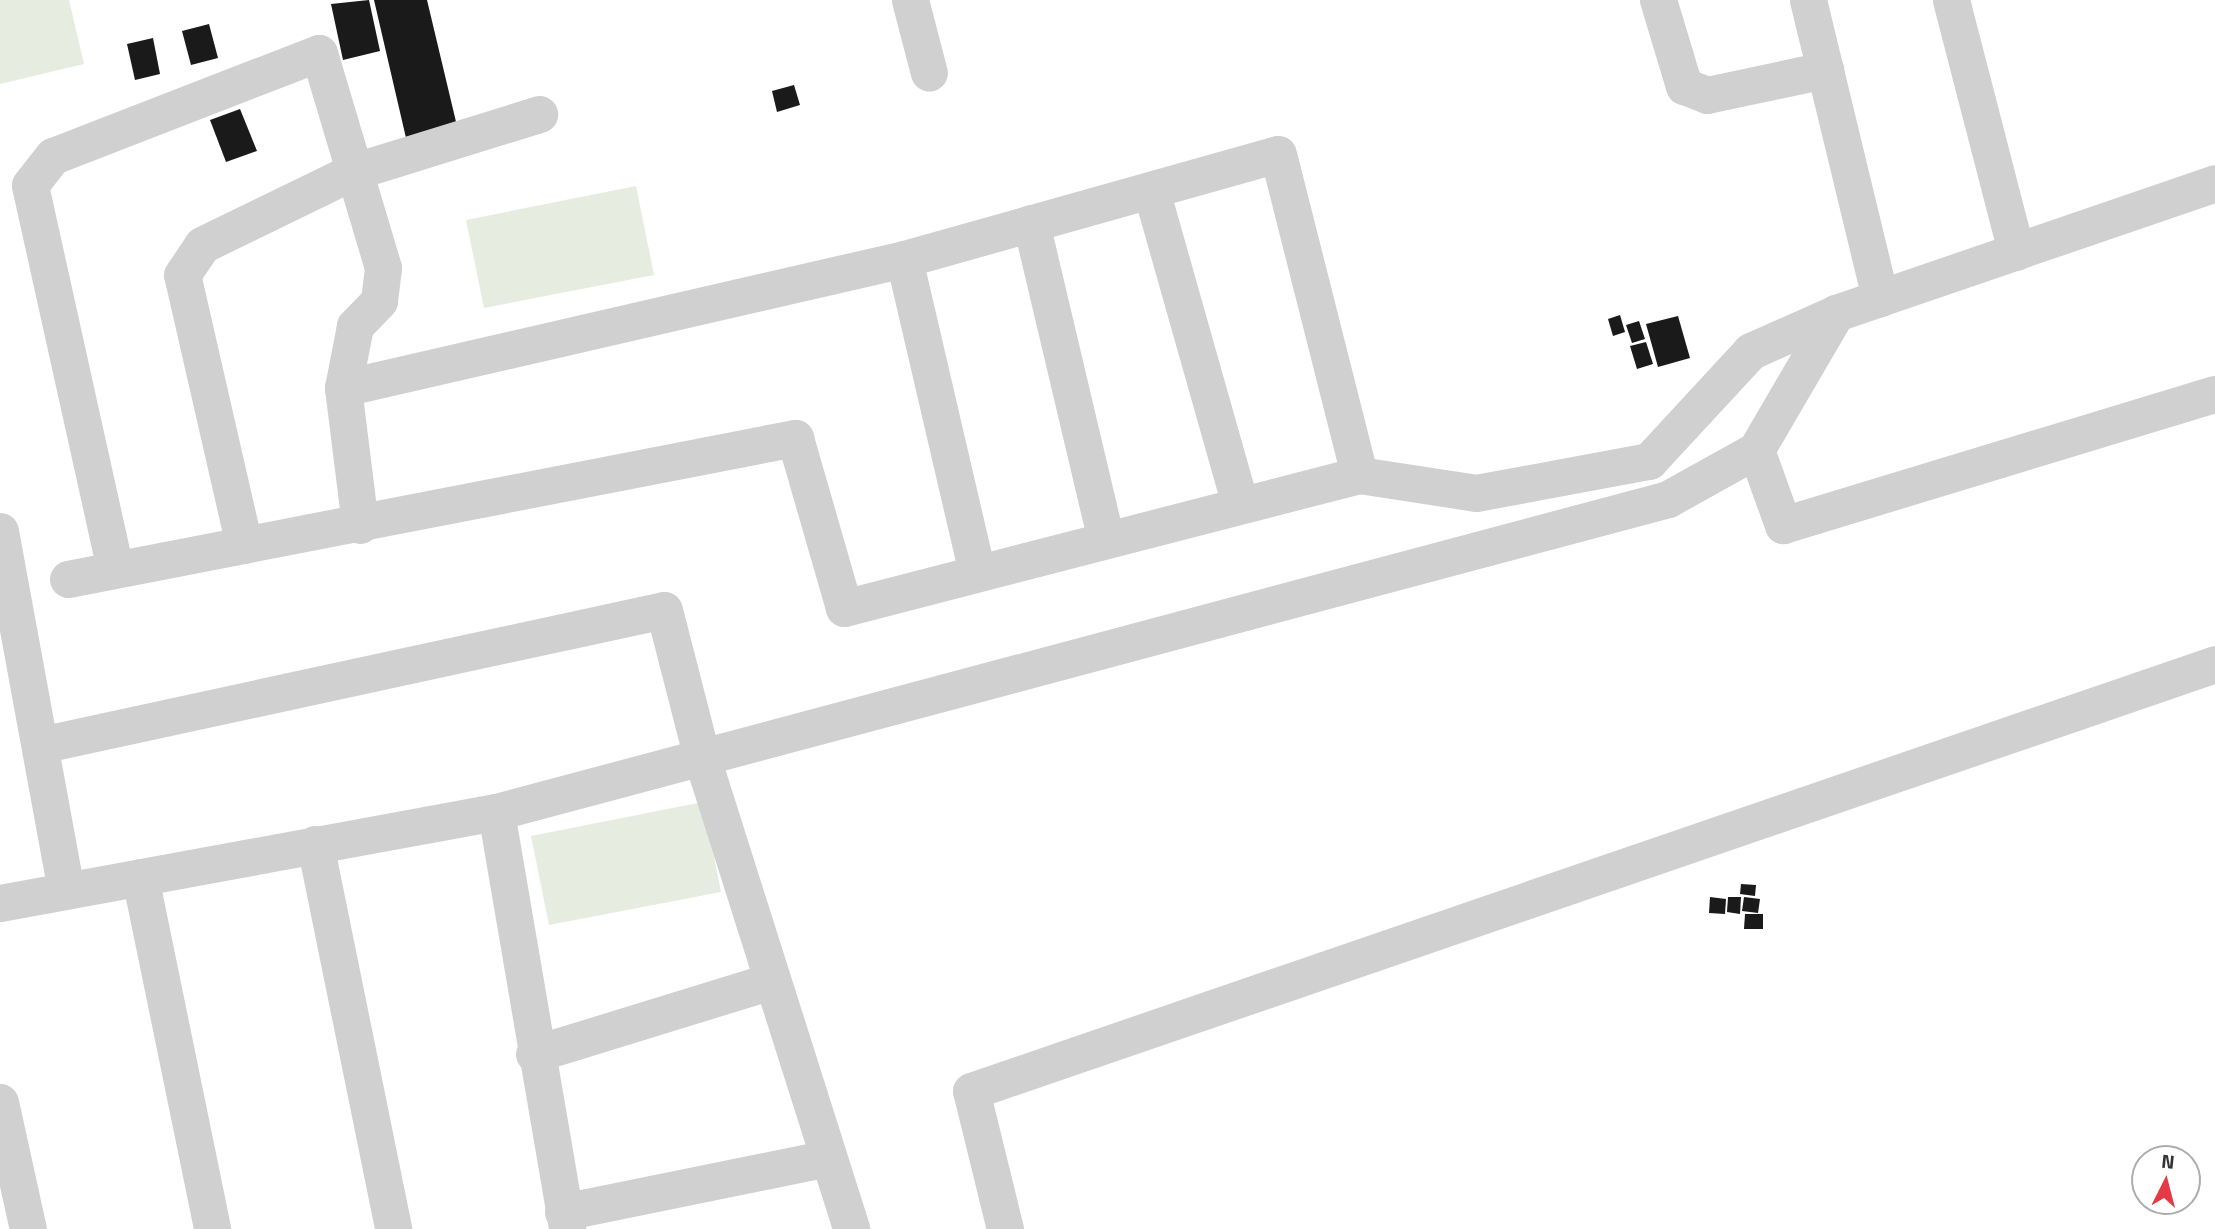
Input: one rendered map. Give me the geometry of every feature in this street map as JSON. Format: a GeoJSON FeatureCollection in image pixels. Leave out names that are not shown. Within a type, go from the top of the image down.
{"type":"FeatureCollection","features":[{"type":"Feature","properties":{"kind":"street"},"geometry":{"type":"LineString","coordinates":[[910,0],[929,73]]}},
{"type":"Feature","properties":{"kind":"street"},"geometry":{"type":"LineString","coordinates":[[1658,0],[1684,86],[1707,94],[1825,70]]}},
{"type":"Feature","properties":{"kind":"street"},"geometry":{"type":"LineString","coordinates":[[1808,0],[1880,298]]}},
{"type":"Feature","properties":{"kind":"street"},"geometry":{"type":"LineString","coordinates":[[1951,0],[2016,252]]}},
{"type":"Feature","properties":{"kind":"street"},"geometry":{"type":"LineString","coordinates":[[115,569],[30,185],[53,156],[319,53],[352,172],[383,268],[379,300],[355,326],[343,388],[360,525]]}},
{"type":"Feature","properties":{"kind":"street"},"geometry":{"type":"LineString","coordinates":[[244,545],[182,275],[202,245],[352,172],[539,114]]}},
{"type":"Feature","properties":{"kind":"street"},"geometry":{"type":"LineString","coordinates":[[343,388],[904,259],[1278,154],[1359,475]]}},
{"type":"Feature","properties":{"kind":"street"},"geometry":{"type":"LineString","coordinates":[[68,579],[360,525],[795,438],[845,608],[1105,536],[1359,475],[1476,493],[1649,461],[1751,352],[1836,313],[2215,183]]}},
{"type":"Feature","properties":{"kind":"street"},"geometry":{"type":"LineString","coordinates":[[1151,190],[1240,505]]}},
{"type":"Feature","properties":{"kind":"street"},"geometry":{"type":"LineString","coordinates":[[1031,223],[1105,536]]}},
{"type":"Feature","properties":{"kind":"street"},"geometry":{"type":"LineString","coordinates":[[904,259],[977,572]]}},
{"type":"Feature","properties":{"kind":"street"},"geometry":{"type":"LineString","coordinates":[[0,903],[496,812],[1668,499],[1756,450],[1836,313]]}},
{"type":"Feature","properties":{"kind":"street"},"geometry":{"type":"LineString","coordinates":[[1756,450],[1783,525],[2215,394]]}},
{"type":"Feature","properties":{"kind":"street"},"geometry":{"type":"LineString","coordinates":[[0,531],[14,669],[40,745],[66,890]]}},
{"type":"Feature","properties":{"kind":"street"},"geometry":{"type":"LineString","coordinates":[[40,745],[663,610],[702,758],[851,1229]]}},
{"type":"Feature","properties":{"kind":"street"},"geometry":{"type":"LineString","coordinates":[[1005,1229],[971,1091],[2215,664]]}},
{"type":"Feature","properties":{"kind":"street"},"geometry":{"type":"LineString","coordinates":[[496,812],[534,1054],[565,1220],[828,1158]]}},
{"type":"Feature","properties":{"kind":"street"},"geometry":{"type":"LineString","coordinates":[[315,844],[393,1229]]}},
{"type":"Feature","properties":{"kind":"street"},"geometry":{"type":"LineString","coordinates":[[140,877],[212,1229]]}},
{"type":"Feature","properties":{"kind":"street"},"geometry":{"type":"LineString","coordinates":[[534,1054],[772,981]]}},
{"type":"Feature","properties":{"kind":"street"},"geometry":{"type":"LineString","coordinates":[[0,1102],[28,1229]]}},
{"type":"Feature","properties":{"kind":"shaded area"},"geometry":{"type":"Polygon","coordinates":[[[0,0],[69,0],[84,64],[0,84],[0,0]]]}},
{"type":"Feature","properties":{"kind":"shaded area"},"geometry":{"type":"Polygon","coordinates":[[[636,186],[654,275],[484,308],[466,220],[636,186]]]}},
{"type":"Feature","properties":{"kind":"shaded area"},"geometry":{"type":"Polygon","coordinates":[[[703,802],[721,892],[549,925],[531,836],[703,802]]]}},
{"type":"Feature","properties":{"kind":"building"},"geometry":{"type":"Polygon","coordinates":[[[369,0],[380,51],[343,60],[331,4],[369,0]]]}},
{"type":"Feature","properties":{"kind":"building"},"geometry":{"type":"Polygon","coordinates":[[[374,0],[427,0],[457,126],[406,138],[374,0]]]}},
{"type":"Feature","properties":{"kind":"building"},"geometry":{"type":"Polygon","coordinates":[[[209,24],[218,58],[191,65],[182,31],[209,24]]]}},
{"type":"Feature","properties":{"kind":"building"},"geometry":{"type":"Polygon","coordinates":[[[153,38],[160,74],[135,80],[127,44],[153,38]]]}},
{"type":"Feature","properties":{"kind":"building"},"geometry":{"type":"Polygon","coordinates":[[[794,85],[800,105],[777,112],[772,91],[794,85]]]}},
{"type":"Feature","properties":{"kind":"building"},"geometry":{"type":"Polygon","coordinates":[[[240,109],[257,151],[226,162],[210,120],[240,109]]]}},
{"type":"Feature","properties":{"kind":"building"},"geometry":{"type":"Polygon","coordinates":[[[1620,315],[1625,332],[1613,336],[1608,319],[1620,315]]]}},
{"type":"Feature","properties":{"kind":"building"},"geometry":{"type":"Polygon","coordinates":[[[1678,316],[1690,358],[1658,367],[1646,324],[1678,316]]]}},
{"type":"Feature","properties":{"kind":"building"},"geometry":{"type":"Polygon","coordinates":[[[1639,321],[1645,339],[1632,343],[1626,325],[1639,321]]]}},
{"type":"Feature","properties":{"kind":"building"},"geometry":{"type":"Polygon","coordinates":[[[1646,342],[1653,364],[1637,369],[1630,346],[1646,342]]]}},
{"type":"Feature","properties":{"kind":"building"},"geometry":{"type":"Polygon","coordinates":[[[1741,884],[1756,885],[1755,896],[1740,894],[1741,884]]]}},
{"type":"Feature","properties":{"kind":"building"},"geometry":{"type":"Polygon","coordinates":[[[1710,897],[1726,899],[1725,914],[1709,913],[1710,897]]]}},
{"type":"Feature","properties":{"kind":"building"},"geometry":{"type":"Polygon","coordinates":[[[1728,897],[1741,897],[1740,914],[1727,912],[1728,897]]]}},
{"type":"Feature","properties":{"kind":"building"},"geometry":{"type":"Polygon","coordinates":[[[1744,897],[1760,899],[1758,913],[1742,911],[1744,897]]]}},
{"type":"Feature","properties":{"kind":"building"},"geometry":{"type":"Polygon","coordinates":[[[1745,914],[1763,914],[1763,929],[1744,929],[1745,914]]]}}]}
